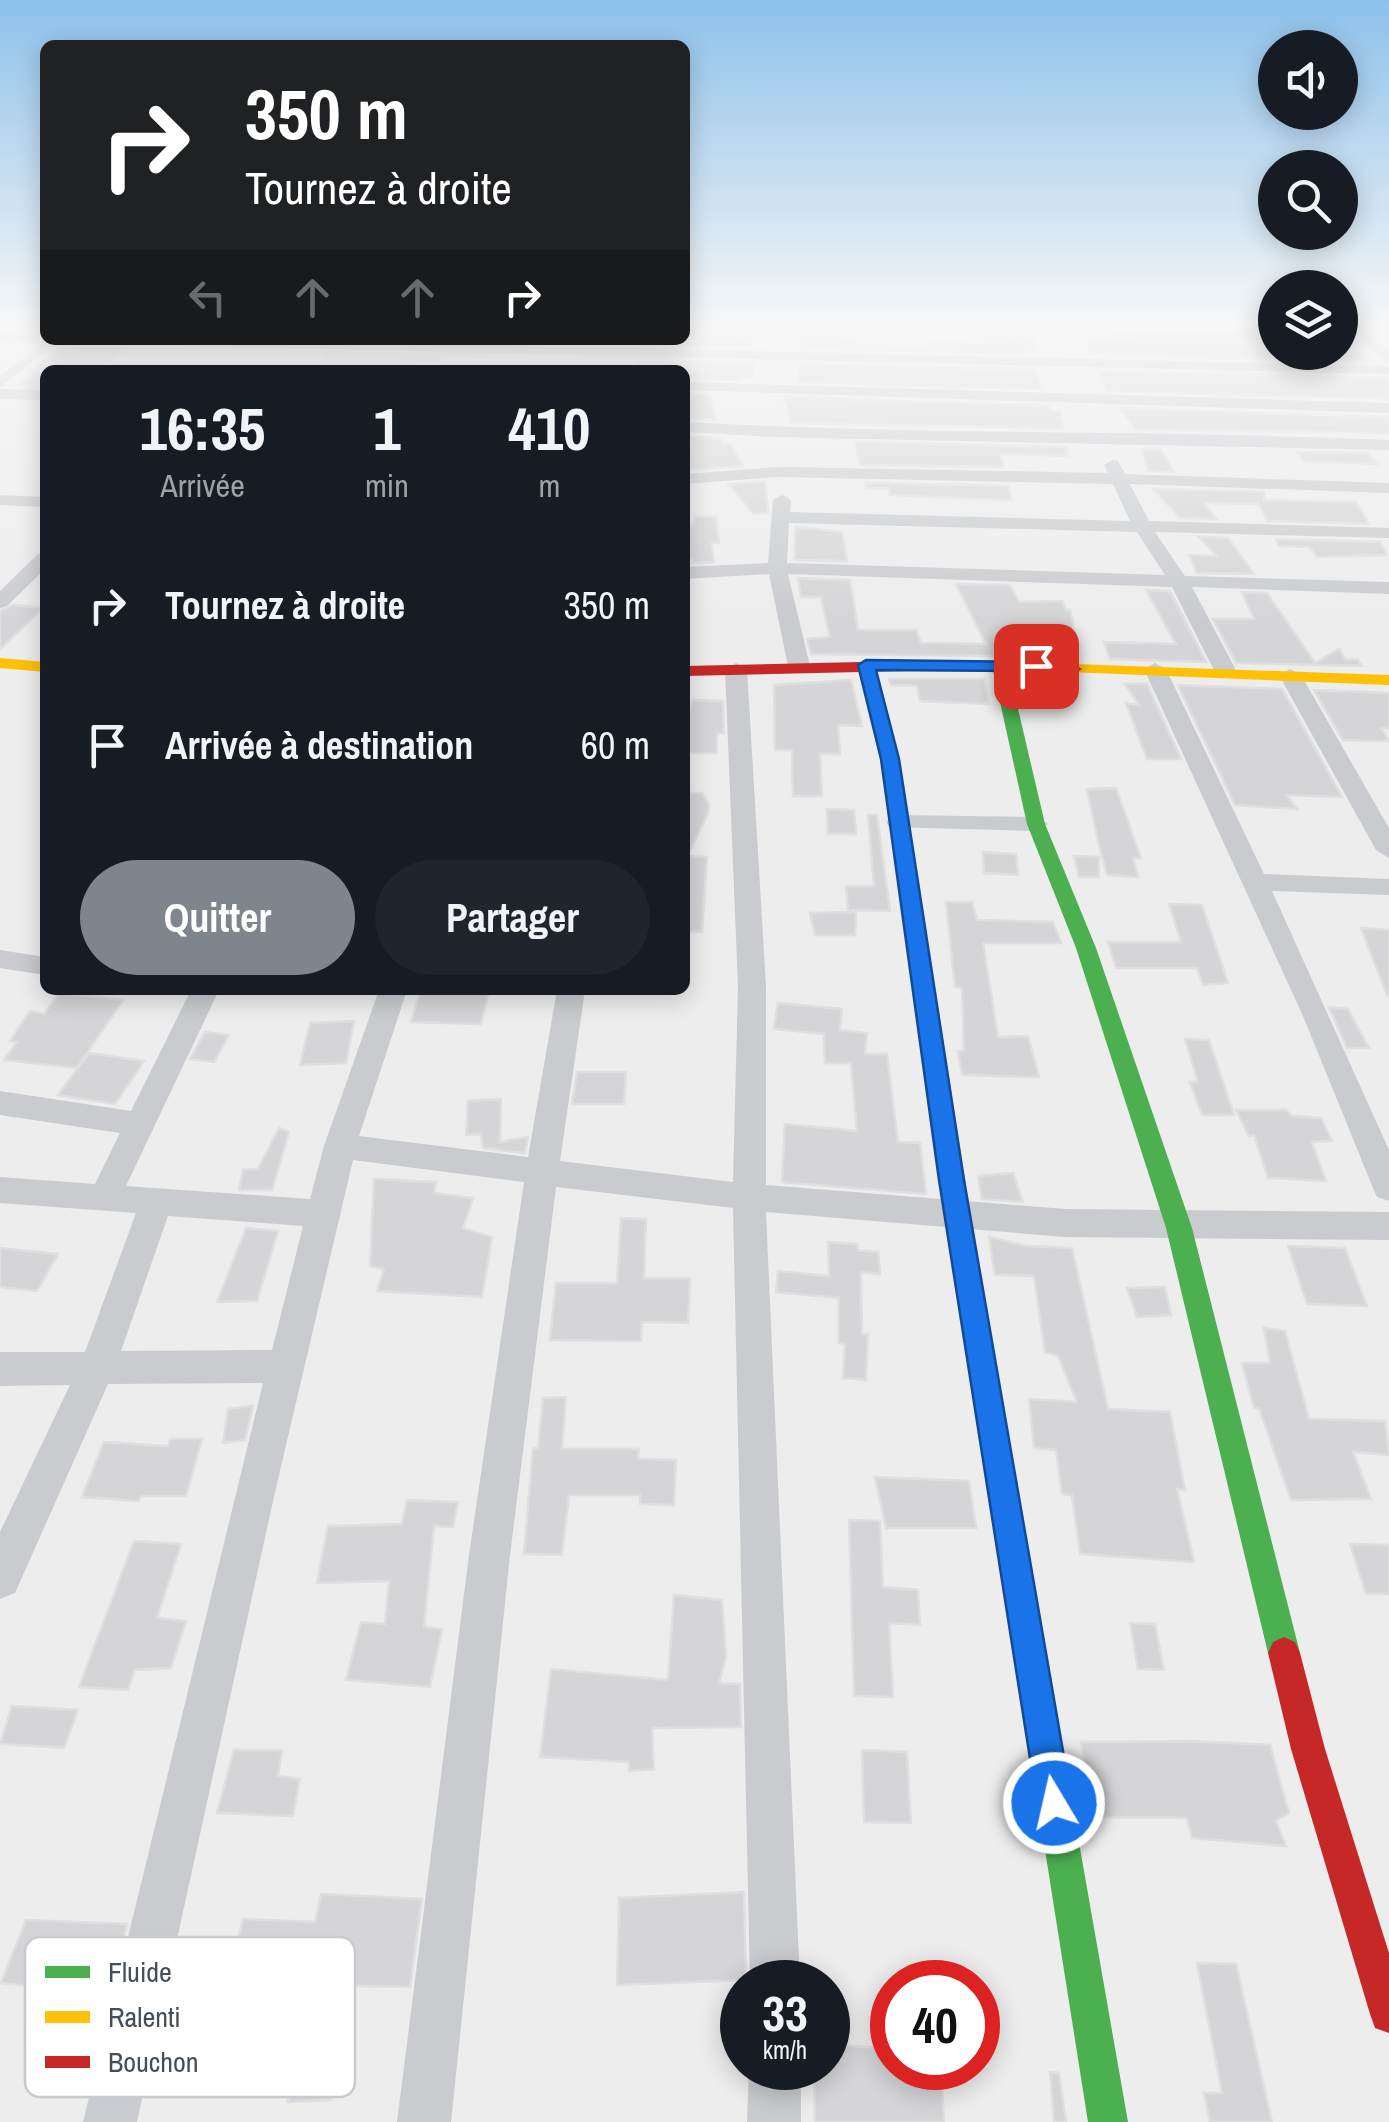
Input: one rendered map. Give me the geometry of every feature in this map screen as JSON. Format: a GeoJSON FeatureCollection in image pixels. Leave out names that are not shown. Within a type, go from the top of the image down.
{"type":"FeatureCollection","features":[{"type":"Feature","properties":{"kind":"street"},"geometry":{"type":"LineString","coordinates":[[771,424],[783,517],[777,568],[799,666]]}},
{"type":"Feature","properties":{"kind":"street"},"geometry":{"type":"LineString","coordinates":[[1094,424],[1142,526],[1178,580],[1226,672]]}},
{"type":"Feature","properties":{"kind":"street"},"geometry":{"type":"LineString","coordinates":[[690,428],[773,452],[1118,479],[1389,488]]}},
{"type":"Feature","properties":{"kind":"street"},"geometry":{"type":"LineString","coordinates":[[690,477],[773,452],[1209,436],[1389,445]]}},
{"type":"Feature","properties":{"kind":"street"},"geometry":{"type":"LineString","coordinates":[[0,500],[40,502]]}},
{"type":"Feature","properties":{"kind":"street"},"geometry":{"type":"LineString","coordinates":[[783,517],[1389,533]]}},
{"type":"Feature","properties":{"kind":"street"},"geometry":{"type":"LineString","coordinates":[[0,602],[40,563]]}},
{"type":"Feature","properties":{"kind":"street"},"geometry":{"type":"LineString","coordinates":[[690,573],[777,568],[1389,588]]}},
{"type":"Feature","properties":{"kind":"street"},"geometry":{"type":"LineString","coordinates":[[0,663],[40,667]]}},
{"type":"Feature","properties":{"kind":"street"},"geometry":{"type":"LineString","coordinates":[[866,665],[890,759],[958,1217],[1108,2122]]}},
{"type":"Feature","properties":{"kind":"street"},"geometry":{"type":"LineString","coordinates":[[690,671],[799,666],[1000,666],[1389,680]]}},
{"type":"Feature","properties":{"kind":"street"},"geometry":{"type":"LineString","coordinates":[[1000,666],[1036,824],[1086,948],[1179,1228],[1308,1750],[1388,2010]]}},
{"type":"Feature","properties":{"kind":"street"},"geometry":{"type":"LineString","coordinates":[[736,669],[752,986],[749,1194],[774,1960]]}},
{"type":"Feature","properties":{"kind":"street"},"geometry":{"type":"LineString","coordinates":[[1155,669],[1255,882],[1389,1188]]}},
{"type":"Feature","properties":{"kind":"street"},"geometry":{"type":"LineString","coordinates":[[1290,675],[1389,850]]}},
{"type":"Feature","properties":{"kind":"street"},"geometry":{"type":"LineString","coordinates":[[898,822],[1036,824]]}},
{"type":"Feature","properties":{"kind":"street"},"geometry":{"type":"LineString","coordinates":[[1255,882],[1389,887]]}},
{"type":"Feature","properties":{"kind":"street"},"geometry":{"type":"LineString","coordinates":[[0,959],[40,965]]}},
{"type":"Feature","properties":{"kind":"street"},"geometry":{"type":"LineString","coordinates":[[104,1196],[200,995]]}},
{"type":"Feature","properties":{"kind":"street"},"geometry":{"type":"LineString","coordinates":[[153,1937],[340,1146],[391,995]]}},
{"type":"Feature","properties":{"kind":"street"},"geometry":{"type":"LineString","coordinates":[[424,2122],[484,1581],[540,1171],[570,995]]}},
{"type":"Feature","properties":{"kind":"street"},"geometry":{"type":"LineString","coordinates":[[0,1103],[140,1124]]}},
{"type":"Feature","properties":{"kind":"street"},"geometry":{"type":"LineString","coordinates":[[340,1146],[958,1217],[1179,1228],[1389,1226]]}},
{"type":"Feature","properties":{"kind":"street"},"geometry":{"type":"LineString","coordinates":[[0,1190],[324,1214]]}},
{"type":"Feature","properties":{"kind":"street"},"geometry":{"type":"LineString","coordinates":[[0,1578],[8,1539],[97,1368],[157,1201]]}},
{"type":"Feature","properties":{"kind":"street"},"geometry":{"type":"LineString","coordinates":[[0,1368],[286,1366]]}},
{"type":"Feature","properties":{"kind":"street"},"geometry":{"type":"LineString","coordinates":[[774,2090],[774,2122]]}},
{"type":"Feature","properties":{"kind":"street"},"geometry":{"type":"LineString","coordinates":[[110,2122],[116,2097]]}},
{"type":"Feature","properties":{"kind":"building"},"geometry":{"type":"Polygon","coordinates":[[[838,424],[1062,424],[1063,429],[838,424]]]}},
{"type":"Feature","properties":{"kind":"building"},"geometry":{"type":"Polygon","coordinates":[[[1132,424],[1389,424],[1389,433],[1136,430],[1132,424]]]}},
{"type":"Feature","properties":{"kind":"building"},"geometry":{"type":"Polygon","coordinates":[[[690,436],[720,438],[722,444],[730,444],[743,466],[690,470],[690,436]]]}},
{"type":"Feature","properties":{"kind":"building"},"geometry":{"type":"Polygon","coordinates":[[[855,442],[1067,447],[1068,456],[1001,454],[1004,467],[860,465],[855,442]]]}},
{"type":"Feature","properties":{"kind":"building"},"geometry":{"type":"Polygon","coordinates":[[[1142,449],[1161,449],[1174,472],[1148,471],[1142,449]]]}},
{"type":"Feature","properties":{"kind":"building"},"geometry":{"type":"Polygon","coordinates":[[[1297,452],[1368,453],[1377,464],[1303,461],[1297,452]]]}},
{"type":"Feature","properties":{"kind":"building"},"geometry":{"type":"Polygon","coordinates":[[[765,482],[768,513],[754,514],[728,484],[765,482]]]}},
{"type":"Feature","properties":{"kind":"building"},"geometry":{"type":"Polygon","coordinates":[[[865,483],[1008,486],[1011,500],[890,495],[890,488],[866,488],[865,483]]]}},
{"type":"Feature","properties":{"kind":"building"},"geometry":{"type":"Polygon","coordinates":[[[1153,489],[1264,492],[1264,500],[1356,502],[1369,524],[1267,521],[1259,504],[1204,503],[1216,519],[1181,518],[1153,489]]]}},
{"type":"Feature","properties":{"kind":"building"},"geometry":{"type":"Polygon","coordinates":[[[695,517],[716,517],[719,543],[711,543],[714,562],[692,563],[690,525],[695,517]]]}},
{"type":"Feature","properties":{"kind":"building"},"geometry":{"type":"Polygon","coordinates":[[[795,527],[842,532],[847,561],[795,560],[795,527]]]}},
{"type":"Feature","properties":{"kind":"building"},"geometry":{"type":"Polygon","coordinates":[[[1199,537],[1228,538],[1254,574],[1197,573],[1189,555],[1217,556],[1199,537]]]}},
{"type":"Feature","properties":{"kind":"building"},"geometry":{"type":"Polygon","coordinates":[[[1276,539],[1380,542],[1387,555],[1317,557],[1310,547],[1279,546],[1276,539]]]}},
{"type":"Feature","properties":{"kind":"building"},"geometry":{"type":"Polygon","coordinates":[[[798,578],[850,580],[858,630],[916,630],[921,643],[986,644],[956,584],[1010,585],[1019,602],[1062,601],[1070,610],[1076,639],[1029,636],[1033,652],[994,650],[996,656],[811,654],[807,639],[830,637],[821,597],[801,597],[798,578]]]}},
{"type":"Feature","properties":{"kind":"building"},"geometry":{"type":"Polygon","coordinates":[[[1146,590],[1170,591],[1206,662],[1110,659],[1104,642],[1176,644],[1146,590]]]}},
{"type":"Feature","properties":{"kind":"building"},"geometry":{"type":"Polygon","coordinates":[[[1242,592],[1267,593],[1315,663],[1339,649],[1345,659],[1358,660],[1362,666],[1236,663],[1213,619],[1254,619],[1242,592]]]}},
{"type":"Feature","properties":{"kind":"building"},"geometry":{"type":"Polygon","coordinates":[[[13,605],[40,608],[0,649],[0,611],[13,605]]]}},
{"type":"Feature","properties":{"kind":"building"},"geometry":{"type":"Polygon","coordinates":[[[889,679],[984,679],[989,704],[920,701],[917,686],[891,685],[889,679]]]}},
{"type":"Feature","properties":{"kind":"building"},"geometry":{"type":"Polygon","coordinates":[[[851,680],[862,726],[838,725],[840,754],[820,754],[822,796],[793,796],[792,750],[775,750],[774,685],[851,680]]]}},
{"type":"Feature","properties":{"kind":"building"},"geometry":{"type":"Polygon","coordinates":[[[1125,684],[1147,684],[1181,759],[1147,759],[1126,703],[1139,705],[1125,684]]]}},
{"type":"Feature","properties":{"kind":"building"},"geometry":{"type":"Polygon","coordinates":[[[1178,685],[1282,689],[1342,797],[1286,795],[1297,809],[1235,805],[1178,685]]]}},
{"type":"Feature","properties":{"kind":"building"},"geometry":{"type":"Polygon","coordinates":[[[1314,690],[1389,693],[1389,728],[1381,728],[1389,741],[1343,740],[1314,690]]]}},
{"type":"Feature","properties":{"kind":"building"},"geometry":{"type":"Polygon","coordinates":[[[693,700],[723,701],[724,733],[717,733],[717,753],[690,753],[693,700]]]}},
{"type":"Feature","properties":{"kind":"building"},"geometry":{"type":"Polygon","coordinates":[[[1116,788],[1141,858],[1133,858],[1138,877],[1107,875],[1098,841],[1087,789],[1116,788]]]}},
{"type":"Feature","properties":{"kind":"building"},"geometry":{"type":"Polygon","coordinates":[[[690,793],[702,793],[709,804],[690,850],[690,793]]]}},
{"type":"Feature","properties":{"kind":"building"},"geometry":{"type":"Polygon","coordinates":[[[827,809],[854,810],[856,834],[828,834],[827,809]]]}},
{"type":"Feature","properties":{"kind":"building"},"geometry":{"type":"Polygon","coordinates":[[[868,815],[877,815],[890,911],[848,910],[846,886],[874,886],[868,815]]]}},
{"type":"Feature","properties":{"kind":"building"},"geometry":{"type":"Polygon","coordinates":[[[983,852],[1016,854],[1018,875],[984,873],[983,852]]]}},
{"type":"Feature","properties":{"kind":"building"},"geometry":{"type":"Polygon","coordinates":[[[690,856],[707,857],[702,932],[690,931],[690,856]]]}},
{"type":"Feature","properties":{"kind":"building"},"geometry":{"type":"Polygon","coordinates":[[[1074,856],[1099,857],[1099,877],[1079,877],[1074,856]]]}},
{"type":"Feature","properties":{"kind":"building"},"geometry":{"type":"Polygon","coordinates":[[[946,902],[972,902],[977,920],[1053,922],[1061,943],[983,943],[998,1037],[1028,1036],[1039,1077],[962,1075],[958,1051],[964,1051],[962,988],[955,987],[946,902]]]}},
{"type":"Feature","properties":{"kind":"building"},"geometry":{"type":"Polygon","coordinates":[[[1169,904],[1202,905],[1228,983],[1203,985],[1197,968],[1116,968],[1108,942],[1181,942],[1169,904]]]}},
{"type":"Feature","properties":{"kind":"building"},"geometry":{"type":"Polygon","coordinates":[[[856,912],[855,935],[815,935],[810,913],[856,912]]]}},
{"type":"Feature","properties":{"kind":"building"},"geometry":{"type":"Polygon","coordinates":[[[1361,928],[1389,930],[1387,995],[1361,928]]]}},
{"type":"Feature","properties":{"kind":"building"},"geometry":{"type":"Polygon","coordinates":[[[58,995],[123,1000],[77,1068],[4,1060],[17,1042],[10,1041],[30,1011],[44,1014],[58,995]]]}},
{"type":"Feature","properties":{"kind":"building"},"geometry":{"type":"Polygon","coordinates":[[[419,995],[488,995],[481,1024],[411,1022],[419,995]]]}},
{"type":"Feature","properties":{"kind":"building"},"geometry":{"type":"Polygon","coordinates":[[[778,1003],[842,1009],[840,1030],[867,1033],[865,1054],[887,1054],[898,1142],[920,1143],[926,1194],[782,1182],[785,1124],[857,1131],[851,1063],[825,1063],[824,1034],[774,1029],[778,1003]]]}},
{"type":"Feature","properties":{"kind":"building"},"geometry":{"type":"Polygon","coordinates":[[[1329,1007],[1348,1009],[1369,1048],[1347,1048],[1329,1007]]]}},
{"type":"Feature","properties":{"kind":"building"},"geometry":{"type":"Polygon","coordinates":[[[354,1021],[346,1063],[300,1065],[310,1023],[354,1021]]]}},
{"type":"Feature","properties":{"kind":"building"},"geometry":{"type":"Polygon","coordinates":[[[205,1032],[229,1035],[214,1062],[190,1059],[205,1032]]]}},
{"type":"Feature","properties":{"kind":"building"},"geometry":{"type":"Polygon","coordinates":[[[1185,1039],[1209,1040],[1234,1115],[1202,1115],[1190,1082],[1198,1082],[1185,1039]]]}},
{"type":"Feature","properties":{"kind":"building"},"geometry":{"type":"Polygon","coordinates":[[[89,1053],[144,1061],[115,1104],[58,1095],[89,1053]]]}},
{"type":"Feature","properties":{"kind":"building"},"geometry":{"type":"Polygon","coordinates":[[[577,1072],[626,1072],[624,1104],[572,1104],[577,1072]]]}},
{"type":"Feature","properties":{"kind":"building"},"geometry":{"type":"Polygon","coordinates":[[[501,1099],[500,1142],[528,1137],[525,1153],[483,1148],[481,1134],[466,1135],[468,1101],[501,1099]]]}},
{"type":"Feature","properties":{"kind":"building"},"geometry":{"type":"Polygon","coordinates":[[[1236,1110],[1286,1110],[1292,1116],[1321,1118],[1332,1141],[1312,1142],[1326,1181],[1268,1178],[1254,1135],[1249,1136],[1236,1110]]]}},
{"type":"Feature","properties":{"kind":"building"},"geometry":{"type":"Polygon","coordinates":[[[279,1128],[289,1132],[272,1190],[239,1190],[243,1170],[258,1169],[279,1128]]]}},
{"type":"Feature","properties":{"kind":"building"},"geometry":{"type":"Polygon","coordinates":[[[1013,1173],[1023,1202],[982,1199],[978,1176],[1013,1173]]]}},
{"type":"Feature","properties":{"kind":"building"},"geometry":{"type":"Polygon","coordinates":[[[374,1179],[436,1182],[434,1193],[473,1198],[463,1228],[492,1237],[482,1297],[377,1291],[384,1269],[370,1266],[374,1179]]]}},
{"type":"Feature","properties":{"kind":"building"},"geometry":{"type":"Polygon","coordinates":[[[621,1218],[646,1219],[644,1278],[690,1278],[688,1323],[642,1322],[641,1341],[550,1340],[556,1283],[617,1283],[621,1218]]]}},
{"type":"Feature","properties":{"kind":"building"},"geometry":{"type":"Polygon","coordinates":[[[246,1228],[278,1231],[257,1301],[217,1302],[246,1228]]]}},
{"type":"Feature","properties":{"kind":"building"},"geometry":{"type":"Polygon","coordinates":[[[989,1237],[1026,1246],[1072,1248],[1108,1409],[1170,1412],[1185,1490],[1177,1489],[1194,1562],[1080,1554],[1072,1495],[1062,1494],[1056,1450],[1034,1448],[1029,1399],[1077,1402],[1058,1356],[1045,1352],[1034,1276],[995,1275],[989,1237]]]}},
{"type":"Feature","properties":{"kind":"building"},"geometry":{"type":"Polygon","coordinates":[[[828,1242],[857,1244],[858,1250],[878,1252],[880,1274],[861,1272],[862,1334],[868,1334],[866,1380],[843,1378],[845,1344],[839,1343],[839,1298],[776,1292],[778,1271],[829,1276],[828,1242]]]}},
{"type":"Feature","properties":{"kind":"building"},"geometry":{"type":"Polygon","coordinates":[[[1288,1246],[1345,1248],[1367,1306],[1307,1304],[1288,1246]]]}},
{"type":"Feature","properties":{"kind":"building"},"geometry":{"type":"Polygon","coordinates":[[[0,1248],[58,1254],[37,1291],[0,1287],[0,1248]]]}},
{"type":"Feature","properties":{"kind":"building"},"geometry":{"type":"Polygon","coordinates":[[[1165,1287],[1171,1315],[1137,1317],[1127,1288],[1165,1287]]]}},
{"type":"Feature","properties":{"kind":"building"},"geometry":{"type":"Polygon","coordinates":[[[1264,1328],[1285,1331],[1309,1419],[1385,1421],[1389,1455],[1353,1452],[1371,1499],[1291,1500],[1259,1408],[1254,1408],[1242,1363],[1270,1363],[1264,1328]]]}},
{"type":"Feature","properties":{"kind":"building"},"geometry":{"type":"Polygon","coordinates":[[[566,1397],[562,1449],[639,1449],[638,1459],[676,1460],[674,1505],[640,1504],[640,1495],[569,1495],[562,1555],[524,1554],[533,1448],[538,1449],[543,1398],[566,1397]]]}},
{"type":"Feature","properties":{"kind":"building"},"geometry":{"type":"Polygon","coordinates":[[[253,1406],[245,1440],[223,1443],[228,1409],[253,1406]]]}},
{"type":"Feature","properties":{"kind":"building"},"geometry":{"type":"Polygon","coordinates":[[[170,1439],[202,1439],[186,1496],[141,1496],[139,1501],[82,1497],[104,1442],[168,1446],[170,1439]]]}},
{"type":"Feature","properties":{"kind":"building"},"geometry":{"type":"Polygon","coordinates":[[[875,1477],[969,1481],[976,1528],[886,1528],[875,1477]]]}},
{"type":"Feature","properties":{"kind":"building"},"geometry":{"type":"Polygon","coordinates":[[[407,1500],[458,1502],[453,1527],[434,1526],[424,1627],[442,1629],[430,1687],[346,1680],[361,1622],[385,1624],[389,1581],[317,1583],[328,1526],[402,1524],[407,1500]]]}},
{"type":"Feature","properties":{"kind":"building"},"geometry":{"type":"Polygon","coordinates":[[[849,1520],[880,1521],[883,1587],[918,1590],[920,1625],[889,1623],[893,1697],[854,1696],[849,1520]]]}},
{"type":"Feature","properties":{"kind":"building"},"geometry":{"type":"Polygon","coordinates":[[[134,1541],[181,1544],[157,1618],[186,1621],[171,1668],[135,1670],[128,1690],[79,1687],[134,1541]]]}},
{"type":"Feature","properties":{"kind":"building"},"geometry":{"type":"Polygon","coordinates":[[[1350,1544],[1389,1545],[1389,1594],[1366,1594],[1350,1544]]]}},
{"type":"Feature","properties":{"kind":"building"},"geometry":{"type":"Polygon","coordinates":[[[674,1595],[722,1600],[726,1657],[719,1683],[740,1684],[741,1727],[652,1728],[654,1769],[629,1771],[629,1762],[540,1757],[551,1669],[668,1680],[674,1595]]]}},
{"type":"Feature","properties":{"kind":"building"},"geometry":{"type":"Polygon","coordinates":[[[1130,1623],[1155,1624],[1164,1670],[1138,1669],[1130,1623]]]}},
{"type":"Feature","properties":{"kind":"building"},"geometry":{"type":"Polygon","coordinates":[[[12,1706],[78,1710],[64,1748],[0,1744],[12,1706]]]}},
{"type":"Feature","properties":{"kind":"building"},"geometry":{"type":"Polygon","coordinates":[[[1081,1742],[1270,1745],[1289,1813],[1276,1821],[1286,1846],[1192,1838],[1187,1818],[1094,1817],[1081,1742]]]}},
{"type":"Feature","properties":{"kind":"building"},"geometry":{"type":"Polygon","coordinates":[[[234,1750],[282,1750],[278,1776],[300,1779],[293,1816],[217,1813],[234,1750]]]}},
{"type":"Feature","properties":{"kind":"building"},"geometry":{"type":"Polygon","coordinates":[[[862,1750],[907,1752],[911,1823],[864,1822],[862,1750]]]}},
{"type":"Feature","properties":{"kind":"building"},"geometry":{"type":"Polygon","coordinates":[[[744,1892],[746,1960],[720,1960],[720,1981],[617,1985],[619,1898],[744,1892]]]}},
{"type":"Feature","properties":{"kind":"building"},"geometry":{"type":"Polygon","coordinates":[[[321,1894],[422,1899],[410,1987],[355,1986],[355,1937],[239,1937],[243,1919],[315,1922],[321,1894]]]}},
{"type":"Feature","properties":{"kind":"building"},"geometry":{"type":"Polygon","coordinates":[[[26,1920],[127,1924],[124,1937],[25,1937],[25,1985],[1,1983],[26,1920]]]}},
{"type":"Feature","properties":{"kind":"building"},"geometry":{"type":"Polygon","coordinates":[[[1197,1963],[1236,1964],[1272,2122],[1210,2122],[1204,2093],[1222,2093],[1197,1963]]]}},
{"type":"Feature","properties":{"kind":"building"},"geometry":{"type":"Polygon","coordinates":[[[850,2046],[870,2047],[870,2090],[942,2090],[944,2122],[815,2122],[814,2090],[850,2090],[850,2046]]]}},
{"type":"Feature","properties":{"kind":"building"},"geometry":{"type":"Polygon","coordinates":[[[1050,2072],[1059,2073],[1066,2122],[1054,2122],[1050,2072]]]}},
{"type":"Feature","properties":{"kind":"building"},"geometry":{"type":"Polygon","coordinates":[[[289,2097],[331,2097],[331,2100],[288,2102],[289,2097]]]}},
{"type":"Feature","properties":{"kind":"traffic: fast"},"geometry":{"type":"LineString","coordinates":[[1000,666],[1036,824],[1086,948],[1179,1228],[1284,1653]]}},
{"type":"Feature","properties":{"kind":"traffic: fast"},"geometry":{"type":"LineString","coordinates":[[972,1306],[1108,2122]]}},
{"type":"Feature","properties":{"kind":"traffic: slow"},"geometry":{"type":"LineString","coordinates":[[0,663],[40,667]]}},
{"type":"Feature","properties":{"kind":"traffic: slow"},"geometry":{"type":"LineString","coordinates":[[866,665],[890,759],[972,1306]]}},
{"type":"Feature","properties":{"kind":"traffic: slow"},"geometry":{"type":"LineString","coordinates":[[1074,669],[1389,680]]}},
{"type":"Feature","properties":{"kind":"traffic: jam"},"geometry":{"type":"LineString","coordinates":[[690,671],[948,665],[1074,669]]}},
{"type":"Feature","properties":{"kind":"traffic: jam"},"geometry":{"type":"LineString","coordinates":[[1284,1653],[1308,1749],[1389,2014]]}},
{"type":"Feature","properties":{"kind":"route"},"geometry":{"type":"LineString","coordinates":[[1036,666],[866,665],[890,759],[952,1180],[1054,1803]]}}]}
